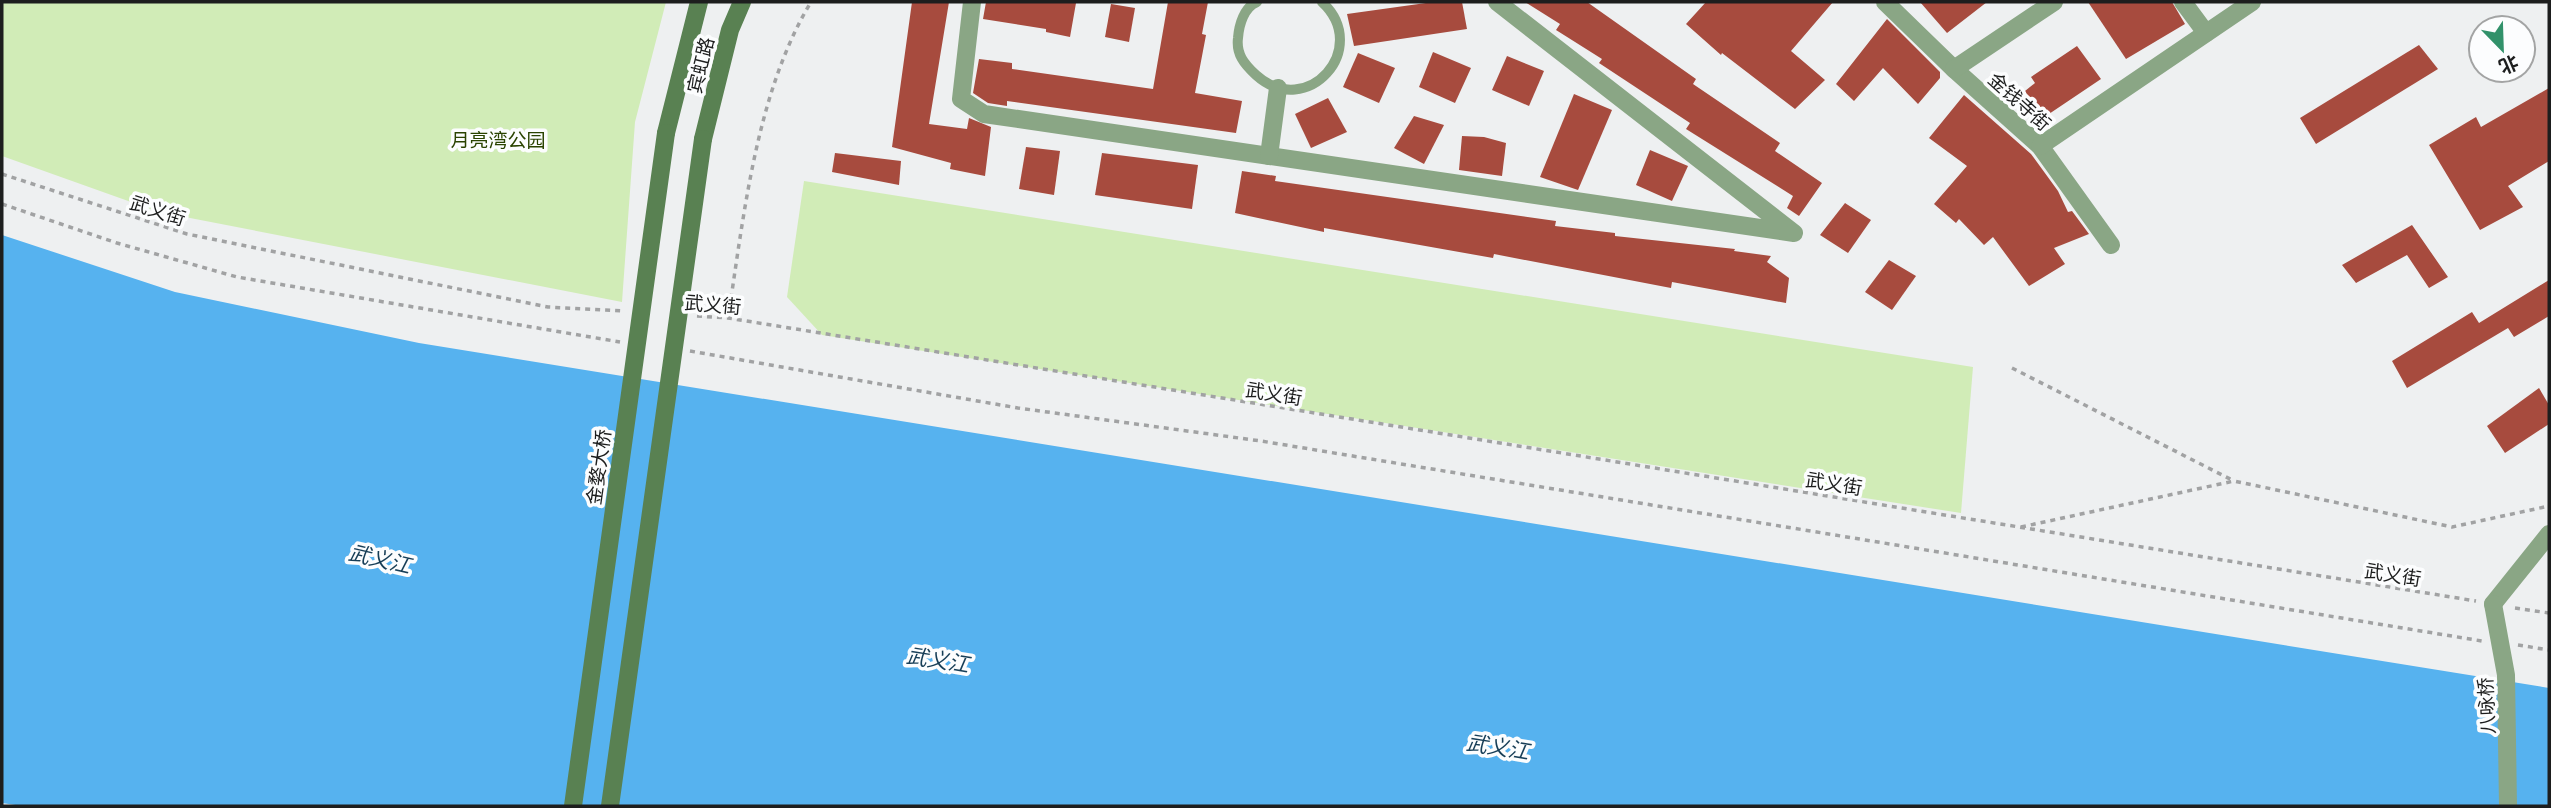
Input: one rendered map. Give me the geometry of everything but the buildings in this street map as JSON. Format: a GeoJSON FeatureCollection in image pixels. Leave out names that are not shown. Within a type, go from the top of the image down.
{"type":"FeatureCollection","features":[{"type":"Feature","properties":{"kind":"main road","name":"宾虹路"},"geometry":{"type":"LineString","coordinates":[[666,133],[699,2]]}},
{"type":"Feature","properties":{"kind":"main road","name":"宾虹路"},"geometry":{"type":"LineString","coordinates":[[610,806],[704,139],[730,30],[742,2]]}},
{"type":"Feature","properties":{"kind":"main road","name":"金婺大桥"},"geometry":{"type":"LineString","coordinates":[[573,806],[666,133]]}},
{"type":"Feature","properties":{"kind":"street"},"geometry":{"type":"LineString","coordinates":[[972,2],[961,99],[984,114],[1794,233],[1497,2]]}},
{"type":"Feature","properties":{"kind":"street","name":"金钱寺街"},"geometry":{"type":"LineString","coordinates":[[1885,2],[1954,69],[2040,146],[2111,245]]}},
{"type":"Feature","properties":{"kind":"street"},"geometry":{"type":"LineString","coordinates":[[1954,69],[2054,2]]}},
{"type":"Feature","properties":{"kind":"street"},"geometry":{"type":"LineString","coordinates":[[2183,2],[2206,33]]}},
{"type":"Feature","properties":{"kind":"street"},"geometry":{"type":"LineString","coordinates":[[2040,146],[2252,2]]}},
{"type":"Feature","properties":{"kind":"street"},"geometry":{"type":"LineString","coordinates":[[1269,156],[1278,88]]}},
{"type":"Feature","properties":{"kind":"street"},"geometry":{"type":"LineString","coordinates":[[2493,604],[2549,534]]}},
{"type":"Feature","properties":{"kind":"street","name":"八咏桥"},"geometry":{"type":"LineString","coordinates":[[2493,604],[2506,675],[2508,806]]}},
{"type":"Feature","properties":{"kind":"lane"},"geometry":{"type":"LineString","coordinates":[[1256,2],[1251,5],[1240,23],[1237,41],[1240,59],[1264,82],[1289,92],[1309,86],[1328,73],[1339,55],[1340,32],[1322,2]]}},
{"type":"Feature","properties":{"kind":"path"},"geometry":{"type":"LineString","coordinates":[[728,318],[753,158],[794,30],[811,2]]}},
{"type":"Feature","properties":{"kind":"path","name":"武义街"},"geometry":{"type":"LineString","coordinates":[[2,174],[187,234],[548,307],[631,312]]}},
{"type":"Feature","properties":{"kind":"path"},"geometry":{"type":"LineString","coordinates":[[2,204],[117,243],[237,277],[624,342]]}},
{"type":"Feature","properties":{"kind":"path","name":"武义街"},"geometry":{"type":"LineString","coordinates":[[686,315],[728,318],[2549,613]]}},
{"type":"Feature","properties":{"kind":"path"},"geometry":{"type":"LineString","coordinates":[[679,350],[1018,408],[1261,441],[2491,642]]}},
{"type":"Feature","properties":{"kind":"path"},"geometry":{"type":"LineString","coordinates":[[2012,368],[2234,481],[2452,527],[2549,506]]}},
{"type":"Feature","properties":{"kind":"path"},"geometry":{"type":"LineString","coordinates":[[2018,527],[2234,481]]}},
{"type":"Feature","properties":{"kind":"path"},"geometry":{"type":"LineString","coordinates":[[2515,645],[2549,649]]}},
{"type":"Feature","properties":{"kind":"green space","name":"月亮湾公园"},"geometry":{"type":"Polygon","coordinates":[[[2,2],[666,2],[635,122],[622,302],[159,212],[2,156],[2,2]]]}},
{"type":"Feature","properties":{"kind":"green space"},"geometry":{"type":"Polygon","coordinates":[[[804,181],[1973,367],[1961,513],[822,335],[787,297],[804,181]]]}},
{"type":"Feature","properties":{"kind":"water","name":"武义江"},"geometry":{"type":"Polygon","coordinates":[[[2,235],[175,292],[419,343],[2549,688],[2549,806],[22,806],[2,803],[2,235]]]}}]}
